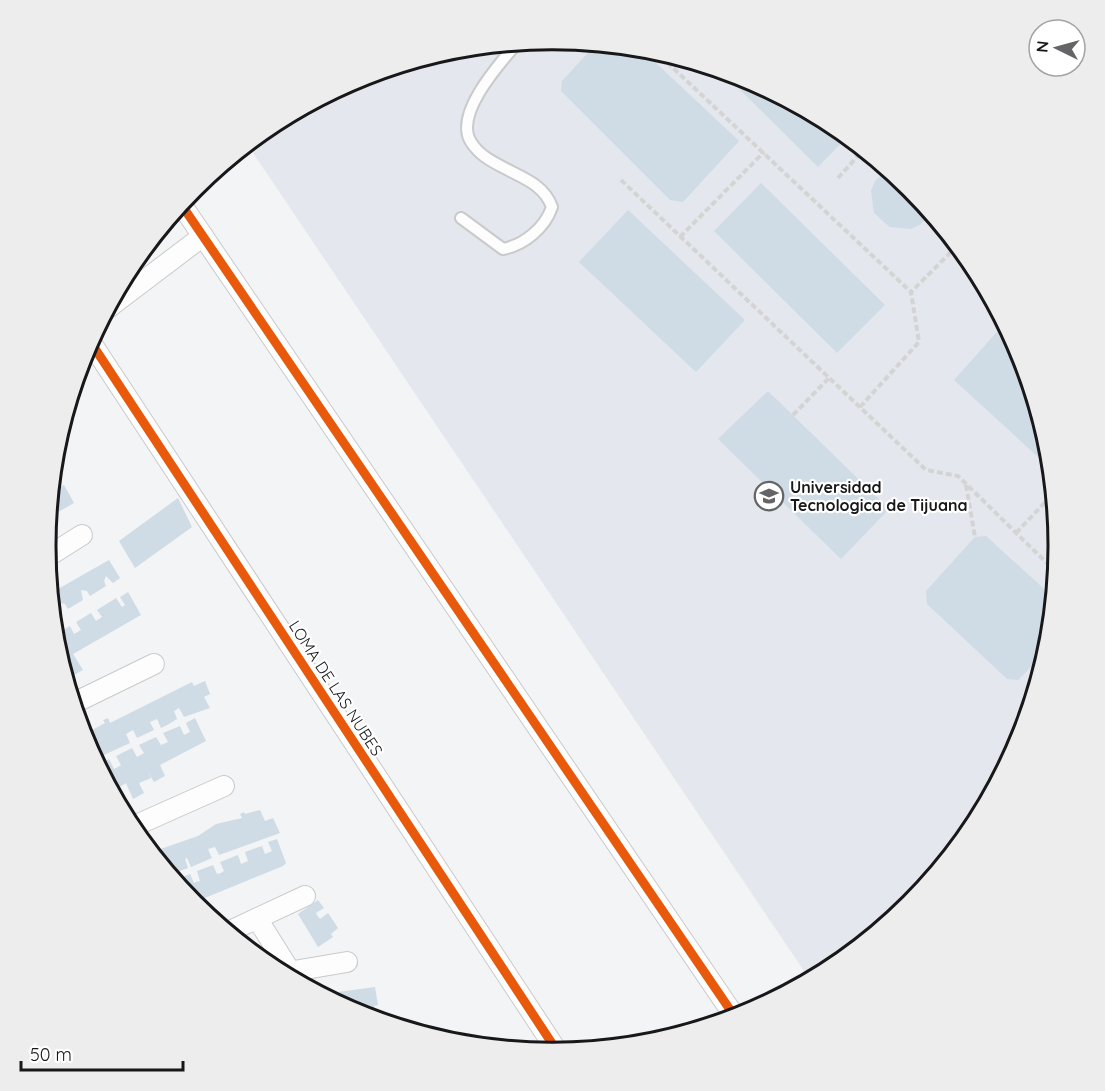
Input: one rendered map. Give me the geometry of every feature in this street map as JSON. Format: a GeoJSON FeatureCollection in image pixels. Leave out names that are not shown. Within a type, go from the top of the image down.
{"type":"FeatureCollection","features":[{"type":"Feature","properties":{"kind":"street"},"geometry":{"type":"LineString","coordinates":[[186,212],[729,1009]]}},
{"type":"Feature","properties":{"kind":"street"},"geometry":{"type":"LineString","coordinates":[[123,296],[203,236]]}},
{"type":"Feature","properties":{"kind":"street","name":"LOMA DE LAS NUBES"},"geometry":{"type":"LineString","coordinates":[[96,351],[551,1042]]}},
{"type":"Feature","properties":{"kind":"street"},"geometry":{"type":"LineString","coordinates":[[56,551],[82,535]]}},
{"type":"Feature","properties":{"kind":"street"},"geometry":{"type":"LineString","coordinates":[[81,699],[154,664]]}},
{"type":"Feature","properties":{"kind":"street"},"geometry":{"type":"LineString","coordinates":[[141,823],[224,786]]}},
{"type":"Feature","properties":{"kind":"street"},"geometry":{"type":"LineString","coordinates":[[238,928],[305,896]]}},
{"type":"Feature","properties":{"kind":"street"},"geometry":{"type":"LineString","coordinates":[[258,920],[279,959]]}},
{"type":"Feature","properties":{"kind":"street"},"geometry":{"type":"LineString","coordinates":[[297,970],[347,962]]}},
{"type":"Feature","properties":{"kind":"lane"},"geometry":{"type":"LineString","coordinates":[[461,218],[503,249],[515,247],[547,222],[552,207],[547,194],[529,180],[486,158],[470,141],[468,119],[477,95],[510,52]]}},
{"type":"Feature","properties":{"kind":"path"},"geometry":{"type":"LineString","coordinates":[[670,64],[911,292],[919,342],[860,407]]}},
{"type":"Feature","properties":{"kind":"path"},"geometry":{"type":"LineString","coordinates":[[680,237],[764,152]]}},
{"type":"Feature","properties":{"kind":"path"},"geometry":{"type":"LineString","coordinates":[[838,178],[858,155]]}},
{"type":"Feature","properties":{"kind":"path"},"geometry":{"type":"LineString","coordinates":[[621,180],[926,470],[958,476],[1047,564]]}},
{"type":"Feature","properties":{"kind":"path"},"geometry":{"type":"LineString","coordinates":[[911,292],[951,251]]}},
{"type":"Feature","properties":{"kind":"path"},"geometry":{"type":"LineString","coordinates":[[793,415],[829,378]]}},
{"type":"Feature","properties":{"kind":"path"},"geometry":{"type":"LineString","coordinates":[[966,484],[975,537]]}},
{"type":"Feature","properties":{"kind":"path"},"geometry":{"type":"LineString","coordinates":[[1016,533],[1046,502]]}},
{"type":"Feature","properties":{"kind":"shaded area","name":"Universidad Tecnologica de Tijuana"},"geometry":{"type":"Polygon","coordinates":[[[552,50],[585,51],[649,59],[681,66],[742,87],[772,101],[801,116],[854,152],[880,173],[925,218],[965,270],[982,298],[1011,356],[1022,386],[1032,417],[1044,481],[1047,513],[1047,578],[1039,642],[1032,674],[1011,735],[997,765],[982,794],[946,847],[925,873],[880,918],[828,958],[805,972],[252,151],[305,116],[363,87],[393,76],[424,66],[488,54],[552,50]]]}},
{"type":"Feature","properties":{"kind":"building"},"geometry":{"type":"Polygon","coordinates":[[[589,51],[653,60],[739,141],[683,202],[670,200],[561,91],[562,81],[589,51]]]}},
{"type":"Feature","properties":{"kind":"building"},"geometry":{"type":"Polygon","coordinates":[[[734,84],[801,116],[841,143],[818,167],[734,84]]]}},
{"type":"Feature","properties":{"kind":"building"},"geometry":{"type":"Polygon","coordinates":[[[882,175],[925,219],[921,224],[911,229],[890,227],[874,213],[871,191],[875,181],[882,175]]]}},
{"type":"Feature","properties":{"kind":"building"},"geometry":{"type":"Polygon","coordinates":[[[761,183],[885,305],[837,353],[714,231],[761,183]]]}},
{"type":"Feature","properties":{"kind":"building"},"geometry":{"type":"Polygon","coordinates":[[[628,210],[745,320],[696,372],[579,262],[628,210]]]}},
{"type":"Feature","properties":{"kind":"building"},"geometry":{"type":"Polygon","coordinates":[[[999,330],[1022,386],[1032,417],[1041,459],[954,380],[999,330]]]}},
{"type":"Feature","properties":{"kind":"building"},"geometry":{"type":"Polygon","coordinates":[[[768,391],[889,509],[841,559],[718,439],[768,391]]]}},
{"type":"Feature","properties":{"kind":"building"},"geometry":{"type":"Polygon","coordinates":[[[64,485],[74,503],[58,512],[60,487],[64,485]]]}},
{"type":"Feature","properties":{"kind":"building"},"geometry":{"type":"Polygon","coordinates":[[[178,498],[192,527],[135,568],[119,541],[178,498]]]}},
{"type":"Feature","properties":{"kind":"building"},"geometry":{"type":"Polygon","coordinates":[[[986,536],[1046,591],[1034,664],[1018,680],[1007,679],[927,604],[926,591],[975,537],[986,536]]]}},
{"type":"Feature","properties":{"kind":"building"},"geometry":{"type":"Polygon","coordinates":[[[109,560],[120,578],[113,583],[106,576],[104,581],[106,586],[90,596],[87,591],[81,590],[83,600],[68,609],[65,604],[60,603],[59,588],[109,560]]]}},
{"type":"Feature","properties":{"kind":"building"},"geometry":{"type":"Polygon","coordinates":[[[128,592],[141,615],[73,654],[83,670],[73,675],[64,629],[70,626],[74,634],[81,630],[76,622],[91,613],[96,621],[102,617],[97,610],[116,598],[122,607],[125,605],[120,597],[128,592]]]}},
{"type":"Feature","properties":{"kind":"building"},"geometry":{"type":"Polygon","coordinates":[[[205,681],[210,694],[204,697],[210,708],[184,717],[179,708],[174,711],[177,719],[169,724],[161,728],[157,719],[150,722],[154,730],[137,738],[133,730],[126,734],[130,743],[103,755],[92,730],[105,723],[103,720],[108,718],[110,723],[192,682],[194,686],[205,681]]]}},
{"type":"Feature","properties":{"kind":"building"},"geometry":{"type":"Polygon","coordinates":[[[195,718],[206,741],[160,765],[165,776],[154,782],[148,772],[151,778],[139,783],[144,793],[133,799],[126,783],[119,787],[106,761],[109,759],[114,769],[121,765],[116,756],[132,748],[137,757],[144,753],[139,745],[156,737],[161,745],[168,742],[163,733],[180,726],[184,735],[190,732],[186,723],[195,718]]]}},
{"type":"Feature","properties":{"kind":"building"},"geometry":{"type":"Polygon","coordinates":[[[260,810],[265,821],[273,818],[280,833],[219,855],[215,847],[208,849],[212,858],[191,867],[187,858],[185,859],[188,868],[179,871],[161,849],[198,836],[216,824],[242,818],[240,814],[244,812],[245,814],[260,810]]]}},
{"type":"Feature","properties":{"kind":"building"},"geometry":{"type":"Polygon","coordinates":[[[277,839],[286,863],[283,866],[204,898],[183,877],[190,874],[194,883],[200,881],[197,871],[213,865],[217,874],[221,873],[224,871],[220,862],[238,855],[241,864],[248,861],[245,852],[262,846],[265,854],[272,851],[268,842],[277,839]]]}},
{"type":"Feature","properties":{"kind":"building"},"geometry":{"type":"Polygon","coordinates":[[[318,900],[324,908],[316,913],[317,915],[320,919],[328,913],[338,928],[331,934],[333,937],[318,947],[298,914],[318,900]]]}},
{"type":"Feature","properties":{"kind":"building"},"geometry":{"type":"Polygon","coordinates":[[[375,987],[378,1005],[374,1008],[337,992],[375,987]]]}},
{"type":"Feature","properties":{"kind":"cycle path"},"geometry":{"type":"LineString","coordinates":[[186,212],[729,1009]]}},
{"type":"Feature","properties":{"kind":"cycle path"},"geometry":{"type":"LineString","coordinates":[[96,351],[551,1042]]}},
{"type":"Feature","properties":{"kind":"place","name":"Universidad Tecnologica de Tijuana"},"geometry":{"type":"Point","coordinates":[769,496]}}]}
